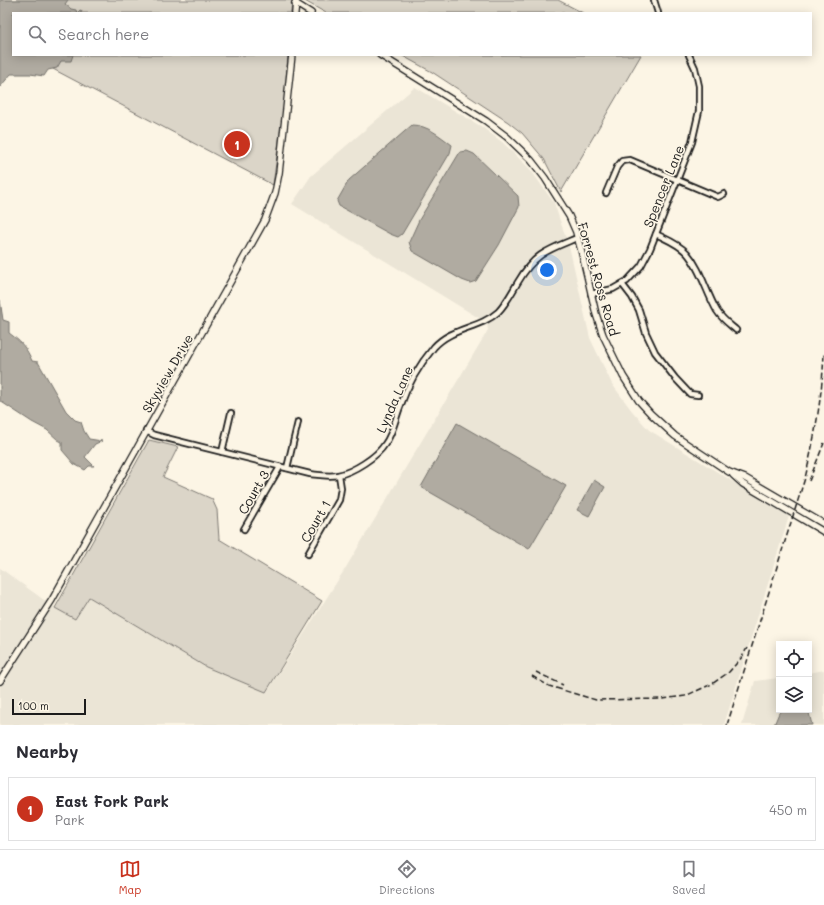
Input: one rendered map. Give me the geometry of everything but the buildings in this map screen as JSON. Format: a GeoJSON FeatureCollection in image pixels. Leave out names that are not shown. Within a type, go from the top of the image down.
{"type":"FeatureCollection","features":[{"type":"Feature","properties":{"kind":"street"},"geometry":{"type":"LineString","coordinates":[[654,0],[658,12]]}},
{"type":"Feature","properties":{"kind":"street"},"geometry":{"type":"LineString","coordinates":[[295,12],[296,2]]}},
{"type":"Feature","properties":{"kind":"street"},"geometry":{"type":"LineString","coordinates":[[296,2],[310,12]]}},
{"type":"Feature","properties":{"kind":"street","name":"Skyview Drive"},"geometry":{"type":"LineString","coordinates":[[0,681],[52,600],[262,227],[275,194],[292,56]]}},
{"type":"Feature","properties":{"kind":"street","name":"Forrest Ross Road"},"geometry":{"type":"LineString","coordinates":[[382,56],[486,121],[507,137],[531,160],[546,178],[569,216],[577,238],[596,314],[606,343],[617,366],[639,401],[670,432],[729,472],[746,478],[824,524]]}},
{"type":"Feature","properties":{"kind":"street","name":"Spencer Lane"},"geometry":{"type":"LineString","coordinates":[[591,294],[613,289],[627,281],[642,266],[656,234],[692,142],[699,110],[699,86],[695,68],[689,56]]}},
{"type":"Feature","properties":{"kind":"street"},"geometry":{"type":"LineString","coordinates":[[606,193],[617,167],[622,161],[630,160],[718,197],[724,194]]}},
{"type":"Feature","properties":{"kind":"street"},"geometry":{"type":"LineString","coordinates":[[656,234],[673,242],[687,253],[698,271],[717,311],[724,320],[736,330]]}},
{"type":"Feature","properties":{"kind":"street","name":"Lynda Lane"},"geometry":{"type":"LineString","coordinates":[[146,431],[154,435],[280,467],[318,475],[338,475],[354,469],[371,458],[385,444],[391,433],[407,390],[426,358],[439,342],[456,331],[484,321],[498,312],[534,260],[549,250],[577,238]]}},
{"type":"Feature","properties":{"kind":"street"},"geometry":{"type":"LineString","coordinates":[[622,284],[632,297],[639,310],[646,333],[655,352],[675,378],[690,394],[698,395]]}},
{"type":"Feature","properties":{"kind":"street"},"geometry":{"type":"LineString","coordinates":[[222,452],[231,413]]}},
{"type":"Feature","properties":{"kind":"street"},"geometry":{"type":"LineString","coordinates":[[287,468],[298,422]]}},
{"type":"Feature","properties":{"kind":"street","name":"Court 3"},"geometry":{"type":"LineString","coordinates":[[244,528],[280,467]]}},
{"type":"Feature","properties":{"kind":"street"},"geometry":{"type":"LineString","coordinates":[[729,472],[743,484],[824,532]]}},
{"type":"Feature","properties":{"kind":"street","name":"Court 1"},"geometry":{"type":"LineString","coordinates":[[308,554],[339,500],[341,488],[338,475]]}},
{"type":"Feature","properties":{"kind":"shaded area"},"geometry":{"type":"Polygon","coordinates":[[[0,0],[68,0],[65,4],[71,9],[76,10],[77,12],[12,12],[12,56],[73,56],[71,61],[61,61],[57,68],[48,70],[44,76],[11,74],[0,87],[0,0]]]}},
{"type":"Feature","properties":{"kind":"shaded area"},"geometry":{"type":"Polygon","coordinates":[[[1,0],[292,0],[291,12],[12,12],[1,0]]]}},
{"type":"Feature","properties":{"kind":"shaded area"},"geometry":{"type":"Polygon","coordinates":[[[303,0],[558,0],[581,12],[324,12],[303,0]]]}},
{"type":"Feature","properties":{"kind":"shaded area"},"geometry":{"type":"Polygon","coordinates":[[[32,56],[288,56],[284,104],[273,185],[34,59],[32,56]]]}},
{"type":"Feature","properties":{"kind":"shaded area"},"geometry":{"type":"Polygon","coordinates":[[[403,56],[640,56],[561,192],[544,159],[522,133],[508,122],[432,72],[403,56]]]}},
{"type":"Feature","properties":{"kind":"shaded area"},"geometry":{"type":"Polygon","coordinates":[[[415,87],[482,127],[502,142],[530,169],[554,203],[570,250],[590,338],[612,384],[632,411],[649,430],[789,516],[724,725],[0,725],[0,568],[55,608],[75,618],[89,597],[206,667],[267,692],[345,569],[488,330],[487,323],[292,204],[311,176],[415,87]]]}},
{"type":"Feature","properties":{"kind":"shaded area"},"geometry":{"type":"Polygon","coordinates":[[[412,125],[418,125],[428,129],[452,145],[450,153],[402,234],[398,237],[339,206],[337,201],[349,180],[412,125]]]}},
{"type":"Feature","properties":{"kind":"shaded area"},"geometry":{"type":"Polygon","coordinates":[[[467,151],[474,154],[518,196],[519,207],[499,245],[476,281],[470,283],[462,280],[412,251],[409,242],[419,220],[460,152],[467,151]]]}},
{"type":"Feature","properties":{"kind":"shaded area"},"geometry":{"type":"Polygon","coordinates":[[[0,300],[3,320],[9,322],[9,333],[23,345],[32,361],[38,362],[66,411],[75,420],[81,422],[89,439],[102,441],[95,444],[85,457],[94,466],[89,466],[85,470],[74,464],[62,450],[62,442],[47,430],[0,401],[0,300]]]}},
{"type":"Feature","properties":{"kind":"shaded area"},"geometry":{"type":"Polygon","coordinates":[[[457,423],[566,486],[529,549],[421,487],[457,423]]]}},
{"type":"Feature","properties":{"kind":"shaded area"},"geometry":{"type":"Polygon","coordinates":[[[149,440],[178,447],[163,477],[212,499],[217,510],[219,539],[322,601],[266,692],[206,667],[89,597],[75,619],[55,608],[149,440]]]}},
{"type":"Feature","properties":{"kind":"shaded area"},"geometry":{"type":"Polygon","coordinates":[[[594,480],[605,487],[589,516],[577,510],[594,480]]]}},
{"type":"Feature","properties":{"kind":"shaded area"},"geometry":{"type":"Polygon","coordinates":[[[824,670],[824,725],[742,725],[755,681],[776,678],[776,713],[812,713],[812,672],[824,670]]]}},
{"type":"Feature","properties":{"kind":"shaded area"},"geometry":{"type":"Polygon","coordinates":[[[779,713],[809,713],[812,725],[774,725],[779,713]]]}},
{"type":"Feature","properties":{"kind":"railway"},"geometry":{"type":"LineString","coordinates":[[727,725],[805,478],[818,416],[824,354]]}},
{"type":"Feature","properties":{"kind":"railway"},"geometry":{"type":"LineString","coordinates":[[809,481],[824,443]]}},
{"type":"Feature","properties":{"kind":"railway"},"geometry":{"type":"LineString","coordinates":[[532,676],[549,686],[596,700],[662,699],[685,696],[712,684],[729,672],[742,657],[747,648]]}},
{"type":"Feature","properties":{"kind":"railway"},"geometry":{"type":"LineString","coordinates":[[536,672],[563,685]]}},
{"type":"Feature","properties":{"kind":"place","name":"East Fork Park"},"geometry":{"type":"Point","coordinates":[237,144]}}]}
